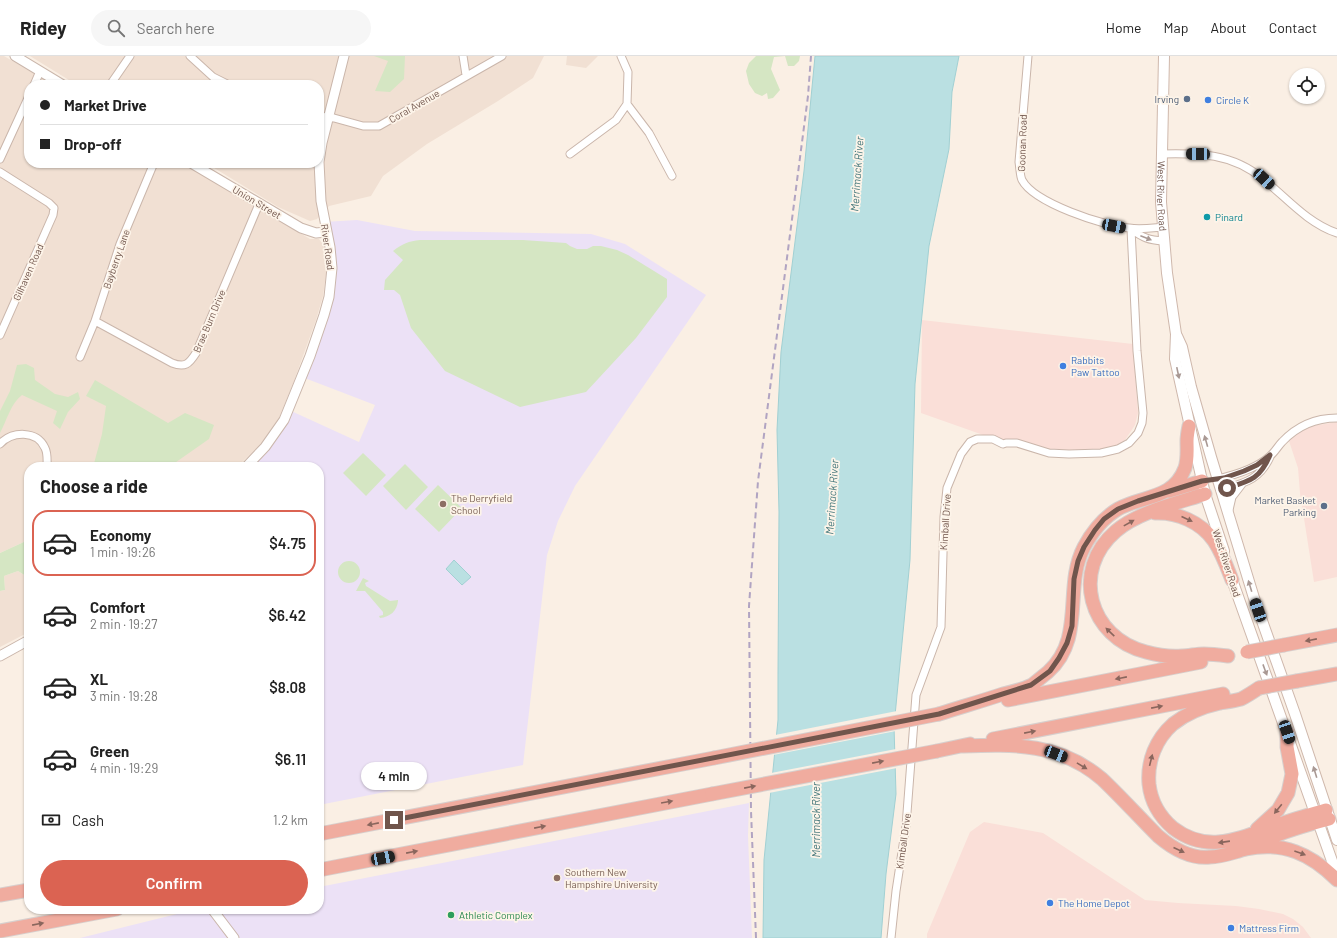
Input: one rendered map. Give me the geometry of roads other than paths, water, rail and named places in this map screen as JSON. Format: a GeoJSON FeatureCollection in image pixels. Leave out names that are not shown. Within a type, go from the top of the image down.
{"type":"FeatureCollection","features":[{"type":"Feature","properties":{"kind":"highway"},"geometry":{"type":"LineString","coordinates":[[1166,492],[1175,484],[1185,468],[1188,453],[1187,441],[1189,426]]}},
{"type":"Feature","properties":{"kind":"highway"},"geometry":{"type":"LineString","coordinates":[[939,714],[1031,685],[1050,671],[1067,643],[1072,626],[1074,579],[1084,547],[1104,519],[1118,509],[1166,492],[1204,488]]}},
{"type":"Feature","properties":{"kind":"highway"},"geometry":{"type":"LineString","coordinates":[[1204,488],[1128,523],[1109,537],[1099,552],[1092,570],[1090,588],[1093,606],[1100,622],[1111,634],[1128,646],[1145,652],[1166,656],[1202,654],[1228,656]]}},
{"type":"Feature","properties":{"kind":"highway"},"geometry":{"type":"LineString","coordinates":[[1149,513],[1161,512],[1178,515],[1189,520],[1209,534],[1214,541],[1232,580]]}},
{"type":"Feature","properties":{"kind":"highway"},"geometry":{"type":"LineString","coordinates":[[324,833],[1155,672],[1247,652],[1337,635]]}},
{"type":"Feature","properties":{"kind":"highway"},"geometry":{"type":"LineString","coordinates":[[324,869],[937,751],[1192,700],[1337,674]]}},
{"type":"Feature","properties":{"kind":"highway"},"geometry":{"type":"LineString","coordinates":[[1259,688],[1240,699],[1199,709],[1180,719],[1165,732],[1160,738],[1151,757],[1149,768],[1150,790],[1156,808],[1165,820],[1178,831],[1194,839],[1211,843],[1232,841],[1248,835],[1322,816]]}},
{"type":"Feature","properties":{"kind":"highway"},"geometry":{"type":"LineString","coordinates":[[1248,835],[1272,817],[1288,793],[1292,774],[1287,732]]}},
{"type":"Feature","properties":{"kind":"highway"},"geometry":{"type":"LineString","coordinates":[[962,746],[1029,746],[1042,749],[1080,764],[1100,778],[1166,843],[1182,852],[1209,858],[1248,849],[1274,848],[1297,852],[1318,862],[1337,880]]}},
{"type":"Feature","properties":{"kind":"highway"},"geometry":{"type":"LineString","coordinates":[[1248,849],[1261,841],[1322,816]]}},
{"type":"Feature","properties":{"kind":"highway"},"geometry":{"type":"LineString","coordinates":[[0,895],[24,891]]}},
{"type":"Feature","properties":{"kind":"highway"},"geometry":{"type":"LineString","coordinates":[[0,931],[90,914]]}},
{"type":"Feature","properties":{"kind":"main road","name":"West River Road"},"geometry":{"type":"LineString","coordinates":[[1164,56],[1161,154],[1163,241],[1176,334],[1175,359],[1189,426],[1204,488],[1232,580],[1287,732],[1322,816],[1337,840]]}},
{"type":"Feature","properties":{"kind":"main road","name":"West River Road"},"geometry":{"type":"LineString","coordinates":[[1176,334],[1182,347],[1191,387],[1217,479],[1254,598],[1295,714],[1337,875]]}},
{"type":"Feature","properties":{"kind":"main road"},"geometry":{"type":"LineString","coordinates":[[1204,488],[1217,479]]}},
{"type":"Feature","properties":{"kind":"main road"},"geometry":{"type":"LineString","coordinates":[[1204,488],[1221,490]]}},
{"type":"Feature","properties":{"kind":"street"},"geometry":{"type":"LineString","coordinates":[[15,56],[55,80]]}},
{"type":"Feature","properties":{"kind":"street"},"geometry":{"type":"LineString","coordinates":[[113,80],[130,56]]}},
{"type":"Feature","properties":{"kind":"street"},"geometry":{"type":"LineString","coordinates":[[190,56],[213,77],[219,80]]}},
{"type":"Feature","properties":{"kind":"street","name":"River Road"},"geometry":{"type":"LineString","coordinates":[[324,136],[344,56]]}},
{"type":"Feature","properties":{"kind":"street"},"geometry":{"type":"LineString","coordinates":[[463,56],[466,75]]}},
{"type":"Feature","properties":{"kind":"street","name":"Coral Avenue"},"geometry":{"type":"LineString","coordinates":[[324,117],[364,126],[379,126],[466,75],[502,56]]}},
{"type":"Feature","properties":{"kind":"street"},"geometry":{"type":"LineString","coordinates":[[570,154],[616,120],[627,104],[628,72],[621,56]]}},
{"type":"Feature","properties":{"kind":"street","name":"Goonan Road"},"geometry":{"type":"LineString","coordinates":[[1028,56],[1020,158],[1021,179],[1030,190],[1074,214],[1104,224],[1131,229],[1163,227]]}},
{"type":"Feature","properties":{"kind":"street"},"geometry":{"type":"LineString","coordinates":[[36,80],[40,71]]}},
{"type":"Feature","properties":{"kind":"street"},"geometry":{"type":"LineString","coordinates":[[627,104],[649,133],[672,176]]}},
{"type":"Feature","properties":{"kind":"street"},"geometry":{"type":"LineString","coordinates":[[0,159],[24,107]]}},
{"type":"Feature","properties":{"kind":"street"},"geometry":{"type":"LineString","coordinates":[[1161,154],[1208,154],[1238,164],[1264,179],[1316,222],[1337,233]]}},
{"type":"Feature","properties":{"kind":"street","name":"Bayberry Lane"},"geometry":{"type":"LineString","coordinates":[[80,356],[95,321],[120,244],[152,168]]}},
{"type":"Feature","properties":{"kind":"street","name":"Union Street"},"geometry":{"type":"LineString","coordinates":[[199,168],[301,228],[316,233],[326,232]]}},
{"type":"Feature","properties":{"kind":"street","name":"River Road"},"geometry":{"type":"LineString","coordinates":[[251,462],[270,441],[284,420],[302,377],[324,315],[331,283],[332,268],[320,201],[319,168]]}},
{"type":"Feature","properties":{"kind":"street","name":"Gilhaven Road"},"geometry":{"type":"LineString","coordinates":[[0,172],[49,202],[54,208],[53,215],[0,335]]}},
{"type":"Feature","properties":{"kind":"street","name":"Brae Burn Drive"},"geometry":{"type":"LineString","coordinates":[[95,321],[172,363],[179,366],[186,365],[196,353],[259,204]]}},
{"type":"Feature","properties":{"kind":"street","name":"Goonan Road"},"geometry":{"type":"LineString","coordinates":[[1131,229],[1150,240],[1163,241]]}},
{"type":"Feature","properties":{"kind":"street","name":"Kimball Drive"},"geometry":{"type":"LineString","coordinates":[[891,938],[896,890],[906,826],[916,695],[941,627],[944,517],[947,488],[961,454],[970,442],[976,440],[993,439],[1003,444],[1006,442],[1017,443],[1049,453],[1101,453],[1118,449],[1129,443],[1138,433],[1142,423],[1143,413],[1137,351],[1131,229]]}},
{"type":"Feature","properties":{"kind":"street"},"geometry":{"type":"LineString","coordinates":[[1217,479],[1244,471],[1257,465],[1302,426],[1314,421],[1337,418]]}},
{"type":"Feature","properties":{"kind":"street"},"geometry":{"type":"LineString","coordinates":[[0,444],[10,436],[17,434],[31,436],[43,444],[46,449],[47,462]]}},
{"type":"Feature","properties":{"kind":"street"},"geometry":{"type":"LineString","coordinates":[[1221,490],[1244,482],[1260,473],[1270,455]]}},
{"type":"Feature","properties":{"kind":"street"},"geometry":{"type":"LineString","coordinates":[[1229,518],[1231,500],[1237,488],[1244,482]]}},
{"type":"Feature","properties":{"kind":"street"},"geometry":{"type":"LineString","coordinates":[[0,656],[24,643]]}},
{"type":"Feature","properties":{"kind":"street"},"geometry":{"type":"LineString","coordinates":[[216,914],[234,938]]}},
{"type":"Feature","properties":{"kind":"water","name":"Merrimack River"},"geometry":{"type":"Polygon","coordinates":[[[815,56],[959,56],[952,92],[949,149],[929,246],[915,384],[910,560],[894,726],[896,794],[886,874],[881,938],[763,938],[764,860],[778,720],[779,512],[777,430],[781,352],[804,171],[815,56]]]}},
{"type":"Feature","properties":{"kind":"water"},"geometry":{"type":"Polygon","coordinates":[[[454,560],[471,577],[462,585],[446,569],[454,560]]]}},
{"type":"Feature","properties":{"kind":"railway"},"geometry":{"type":"LineString","coordinates":[[756,938],[751,811],[749,606],[758,481],[808,96],[811,56]]}},
{"type":"Feature","properties":{"kind":"place","name":"Irving"},"geometry":{"type":"Point","coordinates":[1187,99]}},
{"type":"Feature","properties":{"kind":"place","name":"Circle K"},"geometry":{"type":"Point","coordinates":[1208,100]}},
{"type":"Feature","properties":{"kind":"place","name":"Pinard"},"geometry":{"type":"Point","coordinates":[1207,217]}},
{"type":"Feature","properties":{"kind":"place","name":"Rabbits Paw Tattoo"},"geometry":{"type":"Point","coordinates":[1063,366]}},
{"type":"Feature","properties":{"kind":"place","name":"The Derryfield School"},"geometry":{"type":"Point","coordinates":[443,504]}},
{"type":"Feature","properties":{"kind":"place","name":"Market Basket Parking"},"geometry":{"type":"Point","coordinates":[1324,506]}},
{"type":"Feature","properties":{"kind":"place","name":"Southern New Hampshire University"},"geometry":{"type":"Point","coordinates":[557,878]}},
{"type":"Feature","properties":{"kind":"place","name":"The Home Depot"},"geometry":{"type":"Point","coordinates":[1050,903]}},
{"type":"Feature","properties":{"kind":"place","name":"Athletic Complex"},"geometry":{"type":"Point","coordinates":[451,915]}},
{"type":"Feature","properties":{"kind":"place","name":"Mattress Firm"},"geometry":{"type":"Point","coordinates":[1231,928]}}]}
